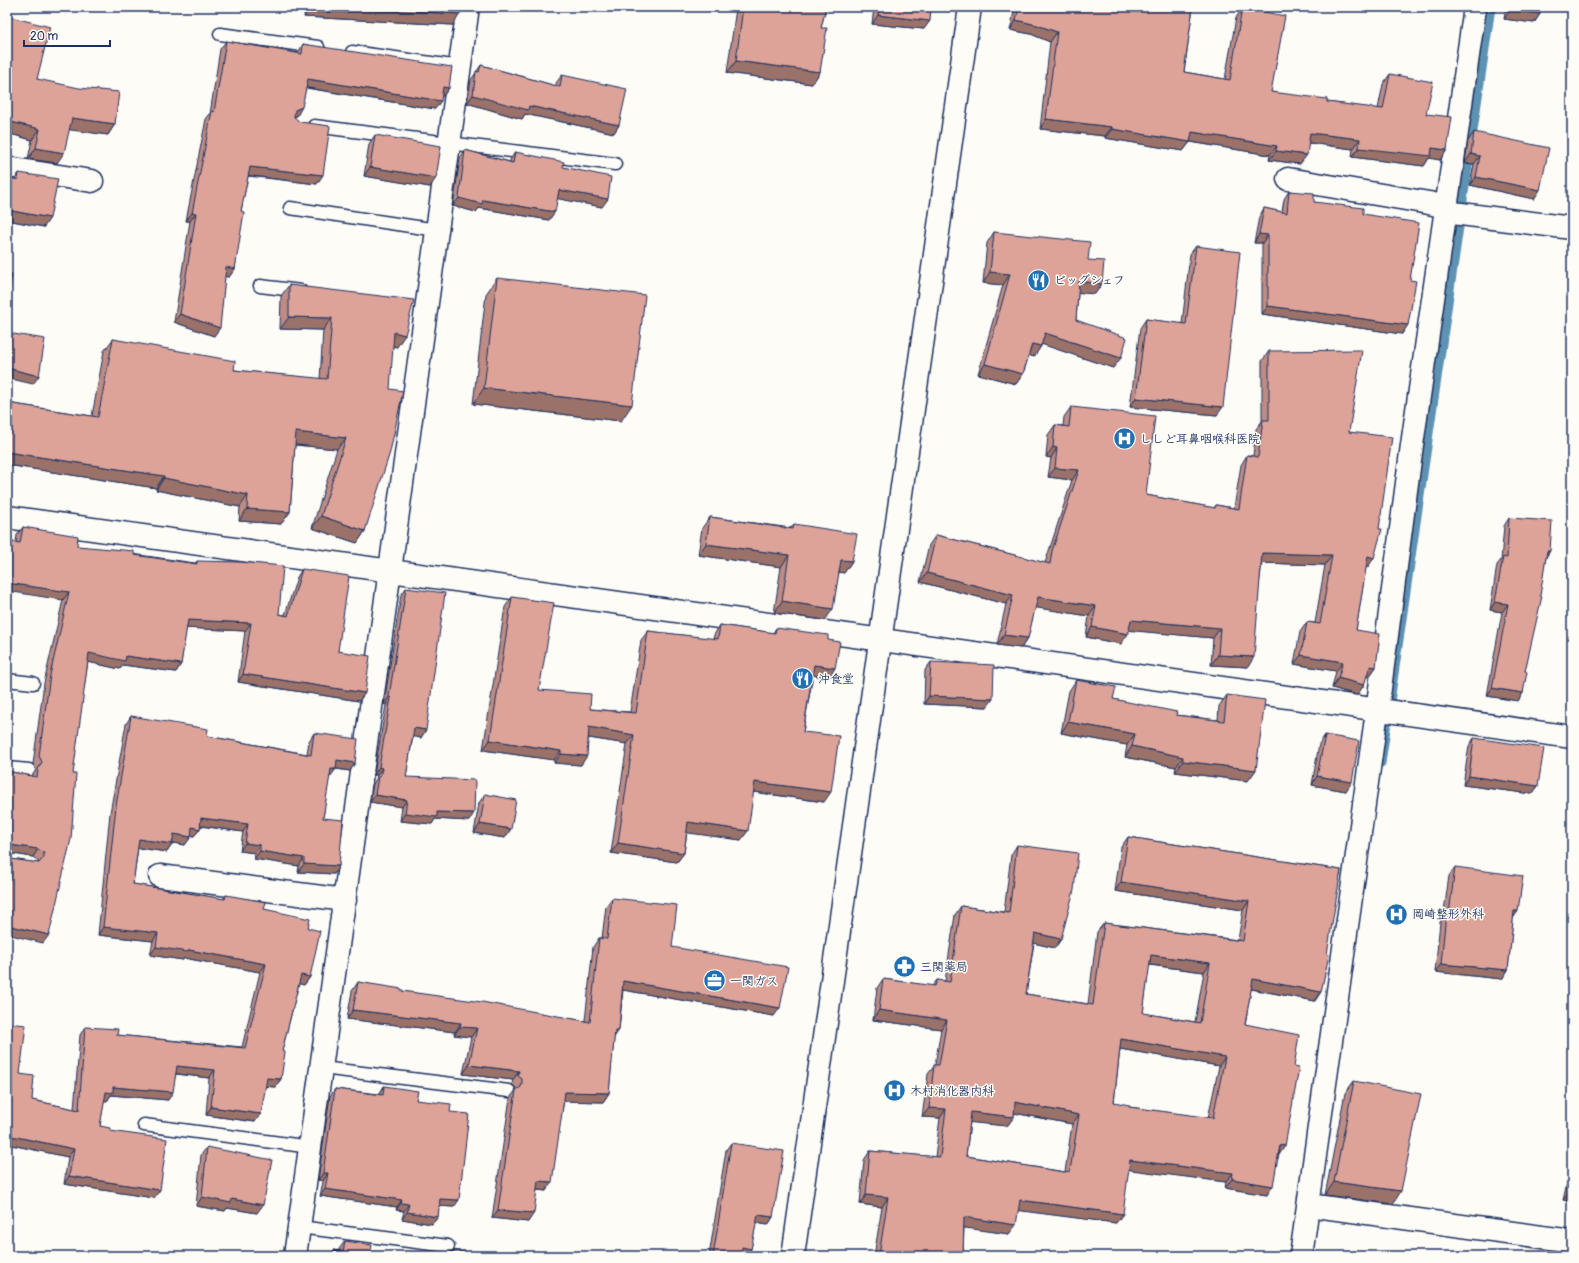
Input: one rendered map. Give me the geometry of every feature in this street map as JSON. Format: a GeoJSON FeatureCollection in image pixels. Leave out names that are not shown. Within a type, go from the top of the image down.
{"type":"FeatureCollection","features":[{"type":"Feature","properties":{"kind":"street"},"geometry":{"type":"LineString","coordinates":[[295,1256],[391,570],[420,305],[438,230],[468,7]]}},
{"type":"Feature","properties":{"kind":"street"},"geometry":{"type":"LineString","coordinates":[[793,1256],[970,7]]}},
{"type":"Feature","properties":{"kind":"street"},"geometry":{"type":"LineString","coordinates":[[1300,1256],[1377,711],[1411,452],[1475,7]]}},
{"type":"Feature","properties":{"kind":"street"},"geometry":{"type":"LineString","coordinates":[[7,168],[92,181]]}},
{"type":"Feature","properties":{"kind":"street"},"geometry":{"type":"LineString","coordinates":[[1288,179],[1446,207],[1453,212],[1572,228]]}},
{"type":"Feature","properties":{"kind":"street"},"geometry":{"type":"LineString","coordinates":[[7,517],[391,570],[1377,711],[1572,737]]}},
{"type":"Feature","properties":{"kind":"street"},"geometry":{"type":"LineString","coordinates":[[160,876],[345,900]]}},
{"type":"Feature","properties":{"kind":"street"},"geometry":{"type":"LineString","coordinates":[[1308,1205],[1572,1241]]}},
{"type":"Feature","properties":{"kind":"lane"},"geometry":{"type":"LineString","coordinates":[[220,34],[328,49]]}},
{"type":"Feature","properties":{"kind":"lane"},"geometry":{"type":"LineString","coordinates":[[344,51],[460,67]]}},
{"type":"Feature","properties":{"kind":"lane"},"geometry":{"type":"LineString","coordinates":[[303,124],[615,164]]}},
{"type":"Feature","properties":{"kind":"lane"},"geometry":{"type":"LineString","coordinates":[[290,208],[438,230]]}},
{"type":"Feature","properties":{"kind":"lane"},"geometry":{"type":"LineString","coordinates":[[260,286],[313,293]]}},
{"type":"Feature","properties":{"kind":"lane"},"geometry":{"type":"LineString","coordinates":[[7,680],[33,683]]}},
{"type":"Feature","properties":{"kind":"lane"},"geometry":{"type":"LineString","coordinates":[[7,768],[29,770]]}},
{"type":"Feature","properties":{"kind":"lane"},"geometry":{"type":"LineString","coordinates":[[322,1068],[509,1091]]}},
{"type":"Feature","properties":{"kind":"lane"},"geometry":{"type":"LineString","coordinates":[[144,1125],[311,1147]]}},
{"type":"Feature","properties":{"kind":"lane"},"geometry":{"type":"LineString","coordinates":[[299,1227],[448,1246]]}},
{"type":"Feature","properties":{"kind":"building"},"geometry":{"type":"Polygon","coordinates":[[[326,7],[461,7],[460,14],[326,7]]]}},
{"type":"Feature","properties":{"kind":"building"},"geometry":{"type":"Polygon","coordinates":[[[743,7],[826,7],[821,28],[827,28],[820,72],[736,61],[743,7]]]}},
{"type":"Feature","properties":{"kind":"building"},"geometry":{"type":"Polygon","coordinates":[[[879,7],[931,7],[930,21],[878,15],[879,7]]]}},
{"type":"Feature","properties":{"kind":"building"},"geometry":{"type":"Polygon","coordinates":[[[1019,7],[1193,7],[1184,72],[1230,80],[1242,8],[1285,16],[1271,92],[1327,99],[1327,102],[1383,109],[1390,74],[1433,82],[1426,114],[1452,117],[1447,150],[1432,148],[1431,156],[1359,148],[1360,139],[1310,133],[1307,155],[1276,151],[1277,146],[1192,132],[1190,142],[1112,129],[1112,127],[1046,119],[1057,32],[1016,20],[1019,7]]]}},
{"type":"Feature","properties":{"kind":"building"},"geometry":{"type":"Polygon","coordinates":[[[1510,7],[1541,7],[1540,14],[1510,10],[1510,7]]]}},
{"type":"Feature","properties":{"kind":"building"},"geometry":{"type":"Polygon","coordinates":[[[7,16],[50,27],[37,79],[79,88],[119,92],[115,124],[72,118],[64,153],[36,148],[40,129],[7,121],[7,16]]]}},
{"type":"Feature","properties":{"kind":"building"},"geometry":{"type":"Polygon","coordinates":[[[226,41],[302,54],[303,44],[452,67],[449,88],[443,87],[441,101],[308,79],[302,107],[295,110],[294,117],[300,122],[330,126],[323,175],[250,167],[241,211],[244,212],[235,269],[226,267],[220,328],[180,314],[196,213],[192,213],[212,111],[214,112],[226,41]]]}},
{"type":"Feature","properties":{"kind":"building"},"geometry":{"type":"Polygon","coordinates":[[[481,65],[560,87],[562,75],[627,89],[619,125],[529,106],[528,110],[473,95],[476,71],[479,72],[481,65]]]}},
{"type":"Feature","properties":{"kind":"building"},"geometry":{"type":"Polygon","coordinates":[[[1474,132],[1549,148],[1540,190],[1476,177],[1480,156],[1471,154],[1474,132]]]}},
{"type":"Feature","properties":{"kind":"building"},"geometry":{"type":"Polygon","coordinates":[[[375,135],[441,146],[436,178],[370,167],[375,135]]]}},
{"type":"Feature","properties":{"kind":"building"},"geometry":{"type":"Polygon","coordinates":[[[465,150],[513,163],[515,152],[564,162],[563,167],[611,177],[608,199],[559,190],[555,212],[483,200],[482,204],[459,198],[465,150]]]}},
{"type":"Feature","properties":{"kind":"building"},"geometry":{"type":"Polygon","coordinates":[[[19,173],[58,179],[50,218],[7,210],[7,177],[18,180],[19,173]]]}},
{"type":"Feature","properties":{"kind":"building"},"geometry":{"type":"Polygon","coordinates":[[[1289,191],[1314,193],[1314,202],[1363,208],[1363,214],[1419,223],[1410,280],[1416,281],[1408,325],[1268,306],[1268,235],[1259,234],[1264,208],[1287,213],[1289,191]]]}},
{"type":"Feature","properties":{"kind":"building"},"geometry":{"type":"Polygon","coordinates":[[[994,232],[1090,242],[1088,260],[1104,261],[1102,284],[1079,281],[1076,320],[1127,338],[1121,358],[1045,333],[1041,346],[1032,344],[1023,374],[985,364],[1010,274],[990,272],[994,232]]]}},
{"type":"Feature","properties":{"kind":"building"},"geometry":{"type":"Polygon","coordinates":[[[1196,246],[1240,252],[1223,407],[1136,398],[1146,319],[1186,324],[1196,246]]]}},
{"type":"Feature","properties":{"kind":"building"},"geometry":{"type":"Polygon","coordinates":[[[7,273],[12,274],[7,305],[7,273]]]}},
{"type":"Feature","properties":{"kind":"building"},"geometry":{"type":"Polygon","coordinates":[[[497,278],[645,295],[632,405],[484,388],[497,278]]]}},
{"type":"Feature","properties":{"kind":"building"},"geometry":{"type":"Polygon","coordinates":[[[289,285],[414,300],[405,335],[394,332],[390,389],[403,391],[390,452],[365,531],[321,516],[346,438],[296,432],[290,512],[247,509],[248,495],[164,478],[164,476],[7,452],[7,403],[98,417],[113,339],[235,361],[234,370],[327,379],[332,318],[289,317],[289,285]]]}},
{"type":"Feature","properties":{"kind":"building"},"geometry":{"type":"Polygon","coordinates":[[[7,333],[45,339],[39,376],[7,368],[7,333]]]}},
{"type":"Feature","properties":{"kind":"building"},"geometry":{"type":"Polygon","coordinates":[[[1362,350],[1349,432],[1392,437],[1379,529],[1382,529],[1374,558],[1368,556],[1356,630],[1380,634],[1376,667],[1370,666],[1364,685],[1338,678],[1343,662],[1301,655],[1307,622],[1320,624],[1332,555],[1262,553],[1254,657],[1218,655],[1220,628],[1131,620],[1128,634],[1092,627],[1096,606],[1038,597],[1028,638],[1004,635],[1013,595],[927,573],[936,535],[1050,564],[1052,551],[1079,470],[1055,468],[1057,448],[1053,447],[1055,425],[1069,427],[1071,407],[1155,416],[1146,495],[1215,508],[1216,505],[1239,509],[1247,455],[1258,457],[1263,420],[1269,420],[1269,351],[1362,350]]]}},
{"type":"Feature","properties":{"kind":"building"},"geometry":{"type":"Polygon","coordinates":[[[710,517],[793,529],[794,524],[857,534],[852,561],[841,560],[833,609],[782,601],[789,555],[706,544],[710,517]]]}},
{"type":"Feature","properties":{"kind":"building"},"geometry":{"type":"Polygon","coordinates":[[[1509,518],[1552,521],[1550,551],[1547,551],[1540,596],[1542,596],[1525,671],[1527,672],[1523,693],[1492,688],[1508,604],[1495,602],[1503,557],[1507,558],[1509,518]]]}},
{"type":"Feature","properties":{"kind":"building"},"geometry":{"type":"Polygon","coordinates":[[[23,527],[78,536],[77,546],[134,551],[134,555],[197,564],[197,561],[240,562],[283,566],[279,614],[288,616],[302,569],[349,576],[338,651],[370,656],[365,693],[243,674],[251,623],[188,620],[181,664],[126,656],[125,661],[89,653],[73,774],[76,774],[71,839],[49,935],[7,925],[7,855],[11,859],[39,863],[44,857],[44,853],[38,849],[10,845],[7,847],[7,771],[37,777],[38,769],[42,762],[39,756],[50,675],[69,592],[7,583],[7,541],[20,543],[23,527]]]}},
{"type":"Feature","properties":{"kind":"building"},"geometry":{"type":"Polygon","coordinates":[[[406,588],[445,593],[426,730],[414,728],[406,777],[475,780],[474,813],[437,812],[437,817],[405,813],[407,800],[375,795],[378,777],[380,777],[382,768],[379,767],[391,698],[389,697],[406,588]]]}},
{"type":"Feature","properties":{"kind":"building"},"geometry":{"type":"Polygon","coordinates":[[[512,597],[554,603],[539,690],[591,694],[590,709],[636,713],[648,631],[718,639],[720,625],[775,633],[776,628],[828,635],[828,640],[840,642],[835,668],[814,665],[803,732],[839,736],[831,792],[755,782],[748,831],[688,822],[684,853],[618,843],[634,735],[589,727],[587,756],[561,754],[561,751],[490,740],[512,597]]]}},
{"type":"Feature","properties":{"kind":"building"},"geometry":{"type":"Polygon","coordinates":[[[931,662],[994,665],[993,699],[929,696],[931,662]]]}},
{"type":"Feature","properties":{"kind":"building"},"geometry":{"type":"Polygon","coordinates":[[[1076,680],[1116,687],[1113,699],[1177,712],[1176,715],[1224,721],[1227,695],[1265,700],[1256,770],[1183,761],[1183,757],[1132,746],[1135,734],[1068,722],[1076,680]]]}},
{"type":"Feature","properties":{"kind":"building"},"geometry":{"type":"Polygon","coordinates":[[[131,716],[208,729],[207,736],[311,755],[314,733],[358,739],[355,763],[337,760],[336,769],[331,769],[323,818],[343,820],[339,866],[304,864],[304,858],[260,851],[260,845],[245,843],[248,824],[201,818],[200,829],[192,827],[191,837],[174,834],[172,844],[139,839],[133,884],[225,899],[226,895],[266,902],[264,909],[310,919],[308,928],[320,931],[310,977],[301,975],[282,1051],[285,1052],[281,1079],[267,1078],[261,1114],[211,1107],[215,1070],[177,1066],[173,1092],[113,1087],[113,1093],[106,1092],[100,1126],[110,1128],[110,1131],[167,1139],[160,1190],[69,1176],[74,1149],[7,1135],[7,1023],[26,1025],[20,1074],[34,1076],[32,1100],[79,1110],[85,1027],[118,1029],[117,1035],[245,1048],[266,964],[189,950],[188,952],[156,947],[158,933],[103,927],[116,806],[131,716]]]}},
{"type":"Feature","properties":{"kind":"building"},"geometry":{"type":"Polygon","coordinates":[[[1325,735],[1359,741],[1352,782],[1317,776],[1325,735]]]}},
{"type":"Feature","properties":{"kind":"building"},"geometry":{"type":"Polygon","coordinates":[[[1474,738],[1544,748],[1538,786],[1469,776],[1474,738]]]}},
{"type":"Feature","properties":{"kind":"building"},"geometry":{"type":"Polygon","coordinates":[[[485,794],[516,800],[511,829],[480,824],[485,794]]]}},
{"type":"Feature","properties":{"kind":"building"},"geometry":{"type":"Polygon","coordinates":[[[1128,837],[1341,870],[1327,954],[1329,955],[1321,992],[1253,979],[1245,1024],[1299,1035],[1294,1067],[1299,1068],[1285,1146],[1280,1145],[1273,1186],[1232,1179],[1233,1173],[1130,1160],[1123,1214],[1020,1200],[1016,1225],[964,1217],[963,1256],[879,1256],[888,1197],[866,1195],[870,1151],[940,1157],[946,1109],[929,1108],[934,1065],[939,1065],[947,1020],[879,1010],[883,979],[935,986],[937,980],[950,982],[961,906],[1009,913],[1017,845],[1078,853],[1074,890],[1061,939],[1035,933],[1026,994],[1093,1005],[1104,923],[1243,941],[1249,901],[1121,882],[1128,837]],[[1151,955],[1143,1013],[1200,1023],[1210,963],[1151,955]],[[1121,1039],[1114,1102],[1129,1105],[1129,1107],[1213,1118],[1225,1057],[1121,1039]],[[1015,1102],[1014,1117],[971,1112],[966,1156],[1064,1172],[1070,1171],[1079,1115],[1015,1102]]]}},
{"type":"Feature","properties":{"kind":"building"},"geometry":{"type":"Polygon","coordinates":[[[1455,867],[1523,876],[1518,911],[1514,911],[1508,970],[1441,964],[1446,914],[1449,914],[1455,867]]]}},
{"type":"Feature","properties":{"kind":"building"},"geometry":{"type":"Polygon","coordinates":[[[612,898],[677,905],[672,947],[788,967],[780,1008],[623,981],[619,1030],[615,1030],[609,1093],[565,1092],[552,1182],[538,1181],[534,1213],[498,1210],[516,1090],[521,1087],[522,1084],[522,1079],[518,1076],[519,1071],[469,1065],[477,1028],[460,1027],[461,1023],[353,1010],[358,982],[402,989],[402,991],[482,1002],[590,1022],[599,938],[607,939],[612,898]]]}},
{"type":"Feature","properties":{"kind":"building"},"geometry":{"type":"Polygon","coordinates":[[[1354,1081],[1421,1094],[1401,1191],[1334,1182],[1354,1081]]]}},
{"type":"Feature","properties":{"kind":"building"},"geometry":{"type":"Polygon","coordinates":[[[384,1086],[418,1091],[416,1100],[451,1104],[450,1112],[469,1114],[459,1200],[440,1199],[438,1217],[407,1212],[409,1204],[401,1203],[402,1200],[325,1189],[328,1173],[323,1173],[335,1089],[383,1095],[384,1086]]]}},
{"type":"Feature","properties":{"kind":"building"},"geometry":{"type":"Polygon","coordinates":[[[731,1143],[784,1151],[773,1217],[758,1215],[751,1249],[742,1247],[741,1256],[713,1256],[731,1143]]]}},
{"type":"Feature","properties":{"kind":"building"},"geometry":{"type":"Polygon","coordinates":[[[207,1147],[272,1160],[263,1205],[232,1199],[231,1203],[202,1197],[207,1147]]]}},
{"type":"Feature","properties":{"kind":"building"},"geometry":{"type":"Polygon","coordinates":[[[1572,1180],[1572,1191],[1570,1191],[1572,1180]]]}},
{"type":"Feature","properties":{"kind":"building"},"geometry":{"type":"Polygon","coordinates":[[[345,1241],[372,1245],[370,1256],[333,1256],[334,1250],[343,1252],[345,1241]]]}},
{"type":"Feature","properties":{"kind":"building"},"geometry":{"type":"Polygon","coordinates":[[[454,1251],[497,1256],[454,1256],[454,1251]]]}},
{"type":"Feature","properties":{"kind":"waterway"},"geometry":{"type":"LineString","coordinates":[[1381,763],[1491,7]]}},
{"type":"Feature","properties":{"kind":"place","name":"ビッグシェフ"},"geometry":{"type":"Point","coordinates":[1038,280]}},
{"type":"Feature","properties":{"kind":"place","name":"ししど耳鼻咽喉科医院"},"geometry":{"type":"Point","coordinates":[1125,439]}},
{"type":"Feature","properties":{"kind":"place","name":"沖食堂"},"geometry":{"type":"Point","coordinates":[802,679]}},
{"type":"Feature","properties":{"kind":"place","name":"岡崎整形外科"},"geometry":{"type":"Point","coordinates":[1397,914]}},
{"type":"Feature","properties":{"kind":"place","name":"三関薬局"},"geometry":{"type":"Point","coordinates":[904,967]}},
{"type":"Feature","properties":{"kind":"place","name":"一関ガス"},"geometry":{"type":"Point","coordinates":[715,981]}},
{"type":"Feature","properties":{"kind":"place","name":"木村消化器内科"},"geometry":{"type":"Point","coordinates":[894,1091]}}]}
